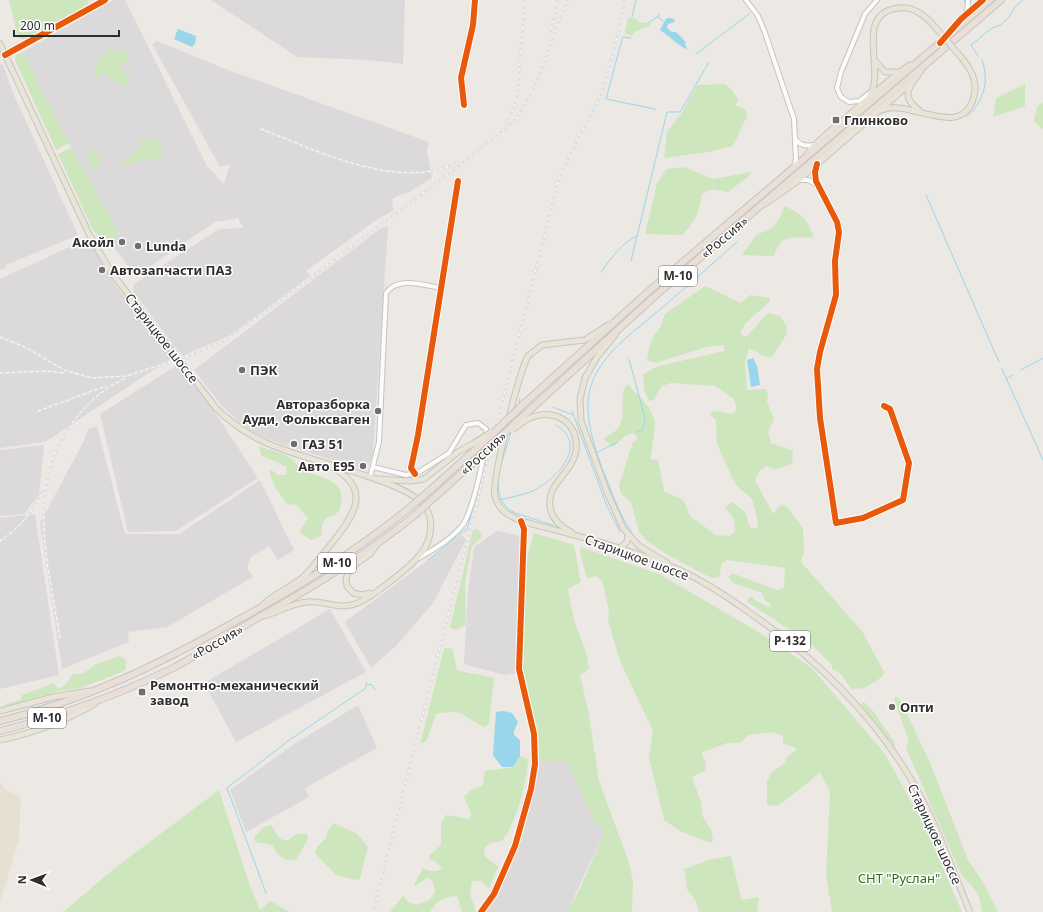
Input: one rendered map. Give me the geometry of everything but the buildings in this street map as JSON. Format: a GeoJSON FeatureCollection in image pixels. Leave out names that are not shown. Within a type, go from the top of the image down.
{"type":"FeatureCollection","features":[{"type":"Feature","properties":{"kind":"highway","name":"«Россия»"},"geometry":{"type":"LineString","coordinates":[[2,720],[46,708],[98,690],[169,659],[260,608],[338,562],[361,546],[429,491],[475,446],[497,429],[625,313],[990,0]]}},
{"type":"Feature","properties":{"kind":"highway","name":"«Россия»"},"geometry":{"type":"LineString","coordinates":[[3,731],[102,699],[173,668],[261,616],[300,595],[376,546],[415,515],[521,421],[630,318],[1001,0]]}},
{"type":"Feature","properties":{"kind":"main road"},"geometry":{"type":"LineString","coordinates":[[868,99],[873,89],[876,75],[872,43],[873,32],[880,19],[888,12],[900,8],[914,10],[924,15],[961,57],[971,71],[975,91],[970,104],[961,114],[952,117],[939,117],[897,107],[885,108],[877,112]]}},
{"type":"Feature","properties":{"kind":"main road","name":"Старицкое шоссе"},"geometry":{"type":"LineString","coordinates":[[0,44],[90,234],[116,280],[213,405],[236,427],[260,440],[372,478]]}},
{"type":"Feature","properties":{"kind":"main road"},"geometry":{"type":"LineString","coordinates":[[799,164],[814,145],[900,71],[923,58]]}},
{"type":"Feature","properties":{"kind":"main road"},"geometry":{"type":"LineString","coordinates":[[875,61],[885,72],[900,71]]}},
{"type":"Feature","properties":{"kind":"main road"},"geometry":{"type":"LineString","coordinates":[[755,211],[779,196],[817,164],[912,82],[929,62]]}},
{"type":"Feature","properties":{"kind":"main road"},"geometry":{"type":"LineString","coordinates":[[912,82],[908,89],[908,98],[912,105],[922,112]]}},
{"type":"Feature","properties":{"kind":"main road"},"geometry":{"type":"LineString","coordinates":[[839,139],[863,124]]}},
{"type":"Feature","properties":{"kind":"main road","name":"Старицкое шоссе"},"geometry":{"type":"LineString","coordinates":[[625,313],[584,340],[542,345],[534,350],[527,358],[499,461],[494,488],[495,497],[501,509],[521,521],[620,548],[674,568],[720,592],[779,633],[813,660],[854,700],[881,736],[916,788],[970,912]]}},
{"type":"Feature","properties":{"kind":"main road"},"geometry":{"type":"LineString","coordinates":[[630,318],[593,363],[583,383],[580,405],[584,432],[616,514],[628,534],[643,548],[674,568]]}},
{"type":"Feature","properties":{"kind":"main road"},"geometry":{"type":"LineString","coordinates":[[521,421],[537,415],[551,414],[565,421],[572,430],[576,441],[575,454],[552,491],[550,506],[552,514],[558,524],[579,536]]}},
{"type":"Feature","properties":{"kind":"main road"},"geometry":{"type":"LineString","coordinates":[[372,478],[422,480],[432,474],[458,452],[475,446]]}},
{"type":"Feature","properties":{"kind":"main road"},"geometry":{"type":"LineString","coordinates":[[260,608],[270,598],[293,584],[311,569],[353,514],[356,498],[351,482],[339,471],[316,459]]}},
{"type":"Feature","properties":{"kind":"main road"},"geometry":{"type":"LineString","coordinates":[[261,616],[305,602],[317,602],[338,606],[354,605],[380,588],[415,561],[423,550],[430,536],[431,525],[428,512],[419,500],[408,492],[372,478]]}},
{"type":"Feature","properties":{"kind":"main road"},"geometry":{"type":"LineString","coordinates":[[620,548],[627,542],[628,534]]}},
{"type":"Feature","properties":{"kind":"main road"},"geometry":{"type":"LineString","coordinates":[[376,546],[370,554],[349,569],[346,582],[351,591],[360,595],[380,588]]}},
{"type":"Feature","properties":{"kind":"main road"},"geometry":{"type":"LineString","coordinates":[[0,711],[53,697],[98,690]]}},
{"type":"Feature","properties":{"kind":"main road"},"geometry":{"type":"LineString","coordinates":[[0,740],[34,732],[56,724],[102,699]]}},
{"type":"Feature","properties":{"kind":"street"},"geometry":{"type":"LineString","coordinates":[[5,55],[105,0]]}},
{"type":"Feature","properties":{"kind":"street"},"geometry":{"type":"LineString","coordinates":[[464,105],[461,78],[473,25],[475,0]]}},
{"type":"Feature","properties":{"kind":"street"},"geometry":{"type":"LineString","coordinates":[[746,0],[758,16],[764,30],[794,119],[796,160],[792,170]]}},
{"type":"Feature","properties":{"kind":"street"},"geometry":{"type":"LineString","coordinates":[[873,89],[859,101],[849,102],[841,96],[838,84],[865,14],[877,0]]}},
{"type":"Feature","properties":{"kind":"street"},"geometry":{"type":"LineString","coordinates":[[967,14],[968,0]]}},
{"type":"Feature","properties":{"kind":"street"},"geometry":{"type":"LineString","coordinates":[[940,43],[967,14],[983,0]]}},
{"type":"Feature","properties":{"kind":"street"},"geometry":{"type":"LineString","coordinates":[[794,137],[798,143],[803,145],[814,145]]}},
{"type":"Feature","properties":{"kind":"street"},"geometry":{"type":"LineString","coordinates":[[817,164],[815,175],[818,187],[837,222],[839,232],[835,261],[836,295],[820,352],[817,369],[820,418],[836,523],[863,518],[903,500],[909,463],[890,409],[884,406]]}},
{"type":"Feature","properties":{"kind":"street"},"geometry":{"type":"LineString","coordinates":[[414,474],[411,468],[418,435],[458,180]]}},
{"type":"Feature","properties":{"kind":"street"},"geometry":{"type":"LineString","coordinates":[[798,180],[811,181],[818,187]]}},
{"type":"Feature","properties":{"kind":"street"},"geometry":{"type":"LineString","coordinates":[[372,478],[379,442],[386,293],[389,289],[403,283],[441,288]]}},
{"type":"Feature","properties":{"kind":"street"},"geometry":{"type":"LineString","coordinates":[[373,467],[406,475],[414,474],[433,465],[449,453],[466,425],[476,423],[485,427],[486,433],[477,486],[466,521],[442,544],[415,561]]}},
{"type":"Feature","properties":{"kind":"street"},"geometry":{"type":"LineString","coordinates":[[481,912],[494,894],[515,846],[531,789],[535,764],[534,734],[519,669],[524,529],[521,521]]}},
{"type":"Feature","properties":{"kind":"shaded area"},"geometry":{"type":"Polygon","coordinates":[[[114,0],[125,0],[207,166],[224,184],[230,164],[220,167],[152,44],[157,41],[228,70],[429,142],[427,150],[432,178],[411,191],[393,198],[392,204],[394,210],[375,221],[306,271],[310,276],[231,335],[182,356],[133,291],[134,284],[219,229],[244,228],[237,217],[235,219],[215,222],[136,276],[109,241],[120,233],[84,173],[23,52],[114,0]]]}},
{"type":"Feature","properties":{"kind":"shaded area"},"geometry":{"type":"Polygon","coordinates":[[[211,0],[405,0],[403,64],[368,60],[297,57],[211,0]]]}},
{"type":"Feature","properties":{"kind":"shaded area"},"geometry":{"type":"Polygon","coordinates":[[[3,64],[13,93],[78,235],[6,265],[7,268],[0,270],[0,65],[3,64]]]}},
{"type":"Feature","properties":{"kind":"shaded area"},"geometry":{"type":"Polygon","coordinates":[[[388,227],[373,454],[366,471],[276,442],[258,435],[240,423],[221,405],[194,370],[381,228],[388,227]]]}},
{"type":"Feature","properties":{"kind":"shaded area"},"geometry":{"type":"Polygon","coordinates":[[[89,238],[116,286],[173,357],[45,442],[0,448],[0,279],[89,238]]]}},
{"type":"Feature","properties":{"kind":"shaded area"},"geometry":{"type":"Polygon","coordinates":[[[179,364],[214,411],[258,478],[176,531],[128,532],[100,414],[179,364]]]}},
{"type":"Feature","properties":{"kind":"shaded area"},"geometry":{"type":"Polygon","coordinates":[[[97,426],[125,534],[179,534],[260,480],[294,550],[278,560],[269,546],[251,557],[247,567],[253,577],[167,627],[128,632],[129,642],[62,669],[40,523],[84,441],[88,429],[97,426]]]}},
{"type":"Feature","properties":{"kind":"shaded area"},"geometry":{"type":"Polygon","coordinates":[[[44,445],[39,495],[24,514],[0,516],[0,450],[44,445]]]}},
{"type":"Feature","properties":{"kind":"shaded area"},"geometry":{"type":"Polygon","coordinates":[[[35,514],[59,675],[0,689],[0,518],[35,514]]]}},
{"type":"Feature","properties":{"kind":"shaded area"},"geometry":{"type":"Polygon","coordinates":[[[497,531],[522,536],[515,673],[504,675],[464,664],[468,592],[474,547],[497,531]]]}},
{"type":"Feature","properties":{"kind":"shaded area"},"geometry":{"type":"Polygon","coordinates":[[[462,535],[466,540],[433,603],[395,647],[371,668],[345,622],[462,535]]]}},
{"type":"Feature","properties":{"kind":"shaded area"},"geometry":{"type":"Polygon","coordinates":[[[330,609],[366,672],[236,742],[204,683],[330,609]]]}},
{"type":"Feature","properties":{"kind":"shaded area"},"geometry":{"type":"Polygon","coordinates":[[[358,705],[377,748],[305,788],[309,797],[246,832],[230,790],[293,745],[358,705]]]}},
{"type":"Feature","properties":{"kind":"shaded area"},"geometry":{"type":"Polygon","coordinates":[[[538,760],[567,762],[596,824],[605,831],[567,912],[484,912],[496,896],[510,862],[531,801],[538,772],[538,760]]]}},
{"type":"Feature","properties":{"kind":"shaded area"},"geometry":{"type":"Polygon","coordinates":[[[0,782],[7,791],[21,796],[19,839],[0,902],[0,782]]]}},
{"type":"Feature","properties":{"kind":"green space"},"geometry":{"type":"Polygon","coordinates":[[[9,0],[88,0],[89,4],[24,40],[18,37],[9,0]]]}},
{"type":"Feature","properties":{"kind":"green space"},"geometry":{"type":"Polygon","coordinates":[[[628,17],[636,19],[640,23],[651,22],[649,26],[635,32],[632,36],[625,33],[628,17]]]}},
{"type":"Feature","properties":{"kind":"green space"},"geometry":{"type":"Polygon","coordinates":[[[109,48],[114,51],[121,49],[128,55],[129,62],[122,65],[121,73],[130,72],[130,81],[125,87],[112,80],[105,73],[101,72],[99,78],[93,77],[97,62],[106,49],[109,48]]]}},
{"type":"Feature","properties":{"kind":"green space"},"geometry":{"type":"Polygon","coordinates":[[[23,52],[69,143],[56,150],[15,60],[16,55],[23,52]]]}},
{"type":"Feature","properties":{"kind":"green space"},"geometry":{"type":"Polygon","coordinates":[[[725,84],[731,89],[739,101],[735,105],[746,110],[747,116],[733,146],[708,152],[664,158],[667,132],[682,112],[697,85],[725,84]]]}},
{"type":"Feature","properties":{"kind":"green space"},"geometry":{"type":"Polygon","coordinates":[[[1025,84],[1025,106],[993,117],[996,98],[1025,84]]]}},
{"type":"Feature","properties":{"kind":"green space"},"geometry":{"type":"Polygon","coordinates":[[[1043,102],[1043,129],[1034,121],[1037,107],[1043,102]]]}},
{"type":"Feature","properties":{"kind":"green space"},"geometry":{"type":"Polygon","coordinates":[[[139,139],[155,140],[160,144],[162,156],[157,159],[146,159],[125,166],[123,164],[125,161],[141,144],[139,139]]]}},
{"type":"Feature","properties":{"kind":"green space"},"geometry":{"type":"Polygon","coordinates":[[[71,148],[120,233],[109,241],[110,242],[97,235],[92,228],[58,154],[71,148]]]}},
{"type":"Feature","properties":{"kind":"green space"},"geometry":{"type":"Polygon","coordinates":[[[92,149],[95,156],[99,153],[100,158],[96,171],[87,166],[87,151],[92,149]]]}},
{"type":"Feature","properties":{"kind":"green space"},"geometry":{"type":"Polygon","coordinates":[[[684,167],[713,179],[751,172],[750,175],[728,192],[712,189],[702,194],[696,217],[682,235],[645,234],[657,183],[667,169],[684,167]]]}},
{"type":"Feature","properties":{"kind":"green space"},"geometry":{"type":"Polygon","coordinates":[[[785,206],[804,218],[814,237],[794,237],[785,239],[777,248],[774,256],[742,255],[757,234],[769,230],[775,225],[785,206]]]}},
{"type":"Feature","properties":{"kind":"green space"},"geometry":{"type":"Polygon","coordinates":[[[705,286],[741,303],[750,295],[770,298],[770,301],[745,324],[740,333],[746,337],[768,313],[780,316],[787,327],[786,335],[772,357],[764,356],[749,348],[745,363],[747,390],[766,389],[768,394],[767,402],[774,419],[768,432],[771,443],[793,451],[792,464],[775,470],[767,466],[759,471],[755,480],[773,514],[781,504],[787,507],[803,528],[804,553],[801,562],[862,631],[884,672],[882,677],[863,689],[857,688],[852,690],[841,674],[832,669],[832,665],[811,644],[746,601],[752,596],[755,600],[771,608],[770,603],[765,601],[762,593],[733,583],[728,577],[732,574],[737,575],[777,590],[784,588],[785,568],[727,560],[722,563],[719,577],[711,578],[668,555],[647,541],[639,532],[631,502],[621,494],[619,485],[633,442],[638,439],[634,433],[627,435],[612,447],[604,439],[618,428],[621,422],[623,394],[627,384],[645,403],[654,417],[655,424],[650,459],[658,460],[664,491],[683,500],[691,517],[716,535],[729,536],[735,531],[734,519],[725,507],[732,502],[745,512],[750,527],[757,529],[758,521],[752,499],[736,485],[717,443],[716,420],[709,414],[715,411],[731,414],[737,410],[734,399],[715,386],[671,383],[662,386],[654,400],[649,401],[644,390],[643,374],[659,366],[724,351],[724,345],[707,347],[655,363],[647,360],[650,344],[654,335],[661,326],[665,314],[705,286]]]}},
{"type":"Feature","properties":{"kind":"green space"},"geometry":{"type":"Polygon","coordinates":[[[259,446],[286,456],[308,472],[331,481],[340,490],[342,498],[339,511],[324,521],[321,536],[311,540],[299,532],[308,518],[296,504],[288,505],[275,487],[269,471],[272,470],[277,475],[286,475],[287,467],[261,455],[259,446]]]}},
{"type":"Feature","properties":{"kind":"green space"},"geometry":{"type":"Polygon","coordinates":[[[477,529],[481,533],[481,538],[472,546],[465,582],[466,625],[456,630],[450,627],[473,530],[477,529]]]}},
{"type":"Feature","properties":{"kind":"green space"},"geometry":{"type":"Polygon","coordinates":[[[534,533],[574,545],[581,582],[568,589],[574,620],[587,656],[589,669],[580,675],[589,715],[599,781],[628,860],[633,881],[632,912],[566,912],[578,893],[605,831],[596,824],[567,762],[538,760],[536,734],[522,672],[527,557],[534,533]]]}},
{"type":"Feature","properties":{"kind":"green space","name":"СНТ \"Руслан\""},"geometry":{"type":"Polygon","coordinates":[[[581,547],[659,574],[757,631],[812,668],[885,754],[926,829],[962,912],[832,912],[826,875],[830,792],[820,772],[778,806],[767,805],[767,781],[772,772],[785,763],[787,757],[797,749],[783,743],[783,736],[773,732],[749,735],[740,743],[727,743],[701,753],[706,763],[705,771],[692,777],[701,802],[703,817],[711,830],[713,839],[711,843],[680,831],[664,820],[649,757],[653,731],[620,661],[608,620],[609,611],[603,583],[597,576],[587,578],[580,552],[581,547]]]}},
{"type":"Feature","properties":{"kind":"green space"},"geometry":{"type":"Polygon","coordinates":[[[444,648],[452,648],[457,670],[494,678],[489,723],[485,727],[462,714],[453,712],[436,714],[427,740],[420,744],[444,648]]]}},
{"type":"Feature","properties":{"kind":"green space"},"geometry":{"type":"Polygon","coordinates":[[[119,656],[127,662],[125,670],[119,673],[81,688],[59,691],[4,707],[4,705],[21,699],[22,695],[54,683],[58,689],[64,686],[73,674],[84,673],[96,664],[119,656]]]}},
{"type":"Feature","properties":{"kind":"green space"},"geometry":{"type":"Polygon","coordinates":[[[895,697],[898,697],[903,705],[931,765],[968,860],[981,879],[998,912],[982,912],[979,896],[973,887],[962,876],[906,748],[909,741],[894,699],[895,697]]]}},
{"type":"Feature","properties":{"kind":"green space"},"geometry":{"type":"Polygon","coordinates":[[[864,702],[873,711],[895,743],[894,746],[862,706],[862,703],[864,702]]]}},
{"type":"Feature","properties":{"kind":"green space"},"geometry":{"type":"Polygon","coordinates":[[[520,756],[528,759],[520,802],[512,824],[502,841],[490,843],[484,849],[485,856],[498,867],[489,889],[482,881],[472,881],[470,894],[476,912],[462,912],[457,896],[448,897],[441,900],[430,912],[390,912],[403,896],[408,902],[417,905],[429,900],[435,893],[434,884],[428,877],[415,886],[414,884],[423,868],[437,871],[442,868],[435,861],[430,860],[429,856],[441,845],[441,824],[446,815],[469,819],[471,813],[464,797],[470,791],[483,785],[485,771],[513,767],[520,756]]]}},
{"type":"Feature","properties":{"kind":"green space"},"geometry":{"type":"Polygon","coordinates":[[[219,790],[249,883],[260,910],[270,901],[290,912],[63,912],[115,868],[219,790]]]}},
{"type":"Feature","properties":{"kind":"green space"},"geometry":{"type":"Polygon","coordinates":[[[334,823],[357,834],[368,847],[360,879],[356,880],[336,875],[315,853],[317,847],[327,837],[326,834],[334,823]]]}},
{"type":"Feature","properties":{"kind":"green space"},"geometry":{"type":"Polygon","coordinates":[[[270,825],[278,836],[285,841],[298,834],[307,834],[308,839],[296,860],[284,859],[276,852],[272,845],[255,842],[254,837],[264,827],[270,825]]]}},
{"type":"Feature","properties":{"kind":"green space"},"geometry":{"type":"Polygon","coordinates":[[[731,856],[741,900],[759,897],[757,912],[699,912],[696,901],[687,889],[684,869],[712,859],[731,856]]]}},
{"type":"Feature","properties":{"kind":"water"},"geometry":{"type":"Polygon","coordinates":[[[666,19],[674,19],[675,22],[668,24],[667,28],[672,32],[676,32],[686,42],[685,44],[687,49],[660,30],[666,19]]]}},
{"type":"Feature","properties":{"kind":"water"},"geometry":{"type":"Polygon","coordinates":[[[178,29],[196,36],[195,44],[192,47],[174,39],[178,29]]]}},
{"type":"Feature","properties":{"kind":"water"},"geometry":{"type":"Polygon","coordinates":[[[753,358],[757,366],[760,385],[751,387],[747,360],[753,358]]]}},
{"type":"Feature","properties":{"kind":"water"},"geometry":{"type":"Polygon","coordinates":[[[503,711],[512,713],[518,722],[514,735],[520,740],[520,756],[513,767],[502,767],[493,755],[496,712],[503,711]]]}},
{"type":"Feature","properties":{"kind":"waterway"},"geometry":{"type":"LineString","coordinates":[[632,17],[636,0]]}},
{"type":"Feature","properties":{"kind":"waterway"},"geometry":{"type":"LineString","coordinates":[[964,0],[966,4]]}},
{"type":"Feature","properties":{"kind":"waterway"},"geometry":{"type":"LineString","coordinates":[[978,56],[971,45],[992,28],[1001,25],[1009,17],[1015,7],[1023,0]]}},
{"type":"Feature","properties":{"kind":"waterway"},"geometry":{"type":"LineString","coordinates":[[960,16],[965,10]]}},
{"type":"Feature","properties":{"kind":"waterway"},"geometry":{"type":"LineString","coordinates":[[649,22],[658,17],[659,14]]}},
{"type":"Feature","properties":{"kind":"waterway"},"geometry":{"type":"LineString","coordinates":[[696,54],[749,14]]}},
{"type":"Feature","properties":{"kind":"waterway"},"geometry":{"type":"LineString","coordinates":[[658,17],[664,22]]}},
{"type":"Feature","properties":{"kind":"waterway"},"geometry":{"type":"LineString","coordinates":[[631,38],[623,37],[606,99],[655,109]]}},
{"type":"Feature","properties":{"kind":"waterway"},"geometry":{"type":"LineString","coordinates":[[967,117],[977,105],[984,91],[985,76],[982,60]]}},
{"type":"Feature","properties":{"kind":"waterway"},"geometry":{"type":"LineString","coordinates":[[631,261],[667,112],[680,112],[709,62]]}},
{"type":"Feature","properties":{"kind":"waterway"},"geometry":{"type":"LineString","coordinates":[[926,195],[999,362]]}},
{"type":"Feature","properties":{"kind":"waterway"},"geometry":{"type":"LineString","coordinates":[[601,272],[621,247],[637,236]]}},
{"type":"Feature","properties":{"kind":"waterway"},"geometry":{"type":"LineString","coordinates":[[632,533],[616,502],[593,441],[588,413],[589,394],[593,380],[600,367],[619,344],[737,242]]}},
{"type":"Feature","properties":{"kind":"waterway"},"geometry":{"type":"LineString","coordinates":[[1021,370],[1043,358]]}},
{"type":"Feature","properties":{"kind":"waterway"},"geometry":{"type":"LineString","coordinates":[[629,359],[645,418],[643,429],[637,432]]}},
{"type":"Feature","properties":{"kind":"waterway"},"geometry":{"type":"LineString","coordinates":[[1002,369],[1043,460]]}},
{"type":"Feature","properties":{"kind":"waterway"},"geometry":{"type":"LineString","coordinates":[[1006,379],[1013,375]]}},
{"type":"Feature","properties":{"kind":"waterway"},"geometry":{"type":"LineString","coordinates":[[519,404],[520,398]]}},
{"type":"Feature","properties":{"kind":"waterway"},"geometry":{"type":"LineString","coordinates":[[553,407],[573,415]]}},
{"type":"Feature","properties":{"kind":"waterway"},"geometry":{"type":"LineString","coordinates":[[572,411],[606,504],[620,532]]}},
{"type":"Feature","properties":{"kind":"waterway"},"geometry":{"type":"LineString","coordinates":[[500,500],[521,495],[542,486],[566,461],[570,452],[570,442],[566,433],[556,425]]}},
{"type":"Feature","properties":{"kind":"waterway"},"geometry":{"type":"LineString","coordinates":[[511,432],[499,476],[498,487],[500,497],[506,506],[515,513],[553,525]]}},
{"type":"Feature","properties":{"kind":"waterway"},"geometry":{"type":"LineString","coordinates":[[598,452],[618,442]]}},
{"type":"Feature","properties":{"kind":"waterway"},"geometry":{"type":"LineString","coordinates":[[428,560],[467,529],[483,466]]}},
{"type":"Feature","properties":{"kind":"waterway"},"geometry":{"type":"LineString","coordinates":[[266,893],[227,788],[288,741],[366,688],[366,683]]}},
{"type":"Feature","properties":{"kind":"waterway"},"geometry":{"type":"LineString","coordinates":[[367,684],[372,685],[375,690]]}},
{"type":"Feature","properties":{"kind":"railway"},"geometry":{"type":"LineString","coordinates":[[506,123],[514,108],[517,97],[525,0]]}},
{"type":"Feature","properties":{"kind":"railway"},"geometry":{"type":"LineString","coordinates":[[550,35],[558,0]]}},
{"type":"Feature","properties":{"kind":"railway"},"geometry":{"type":"LineString","coordinates":[[0,337],[27,348],[64,370],[92,378],[127,376],[199,352],[223,342],[456,168],[512,123],[522,110],[535,87],[567,0]]}},
{"type":"Feature","properties":{"kind":"railway"},"geometry":{"type":"LineString","coordinates":[[373,912],[558,182],[573,147],[602,92],[612,58],[625,0]]}},
{"type":"Feature","properties":{"kind":"railway"},"geometry":{"type":"LineString","coordinates":[[261,129],[332,157],[385,171],[410,173],[435,170],[458,162]]}},
{"type":"Feature","properties":{"kind":"railway"},"geometry":{"type":"LineString","coordinates":[[0,373],[46,371],[64,373]]}},
{"type":"Feature","properties":{"kind":"railway"},"geometry":{"type":"LineString","coordinates":[[60,638],[50,581],[44,524],[45,496],[50,469],[60,442],[82,411],[93,399],[106,389],[127,378]]}},
{"type":"Feature","properties":{"kind":"railway"},"geometry":{"type":"LineString","coordinates":[[38,411],[106,386]]}},
{"type":"Feature","properties":{"kind":"railway"},"geometry":{"type":"LineString","coordinates":[[0,541],[25,519],[35,506],[42,491]]}},
{"type":"Feature","properties":{"kind":"cycle path"},"geometry":{"type":"LineString","coordinates":[[5,55],[105,0]]}},
{"type":"Feature","properties":{"kind":"cycle path"},"geometry":{"type":"LineString","coordinates":[[464,105],[461,78],[473,25],[475,0]]}},
{"type":"Feature","properties":{"kind":"cycle path"},"geometry":{"type":"LineString","coordinates":[[940,43],[961,19],[983,0]]}},
{"type":"Feature","properties":{"kind":"cycle path"},"geometry":{"type":"LineString","coordinates":[[817,164],[815,172],[816,181],[837,222],[839,232],[835,261],[836,295],[820,352],[817,369],[820,418],[836,523],[863,518],[903,500],[909,463],[890,409],[884,406]]}},
{"type":"Feature","properties":{"kind":"cycle path"},"geometry":{"type":"LineString","coordinates":[[415,474],[411,468],[418,435],[458,181]]}},
{"type":"Feature","properties":{"kind":"cycle path"},"geometry":{"type":"LineString","coordinates":[[481,912],[494,894],[515,846],[531,789],[535,764],[534,734],[519,669],[524,529],[521,521]]}},
{"type":"Feature","properties":{"kind":"place","name":"Глинково"},"geometry":{"type":"Point","coordinates":[836,120]}},
{"type":"Feature","properties":{"kind":"place","name":"Акойл"},"geometry":{"type":"Point","coordinates":[122,242]}},
{"type":"Feature","properties":{"kind":"place","name":"Lunda"},"geometry":{"type":"Point","coordinates":[138,246]}},
{"type":"Feature","properties":{"kind":"place","name":"Автозапчасти ПАЗ"},"geometry":{"type":"Point","coordinates":[102,270]}},
{"type":"Feature","properties":{"kind":"place","name":"ПЭК"},"geometry":{"type":"Point","coordinates":[242,370]}},
{"type":"Feature","properties":{"kind":"place","name":"Авторазборка Ауди, Фольксваген"},"geometry":{"type":"Point","coordinates":[378,411]}},
{"type":"Feature","properties":{"kind":"place","name":"ГАЗ 51"},"geometry":{"type":"Point","coordinates":[294,444]}},
{"type":"Feature","properties":{"kind":"place","name":"Авто E95"},"geometry":{"type":"Point","coordinates":[363,466]}},
{"type":"Feature","properties":{"kind":"place","name":"Ремонтно-механический завод"},"geometry":{"type":"Point","coordinates":[142,692]}},
{"type":"Feature","properties":{"kind":"place","name":"Опти"},"geometry":{"type":"Point","coordinates":[892,707]}}]}
